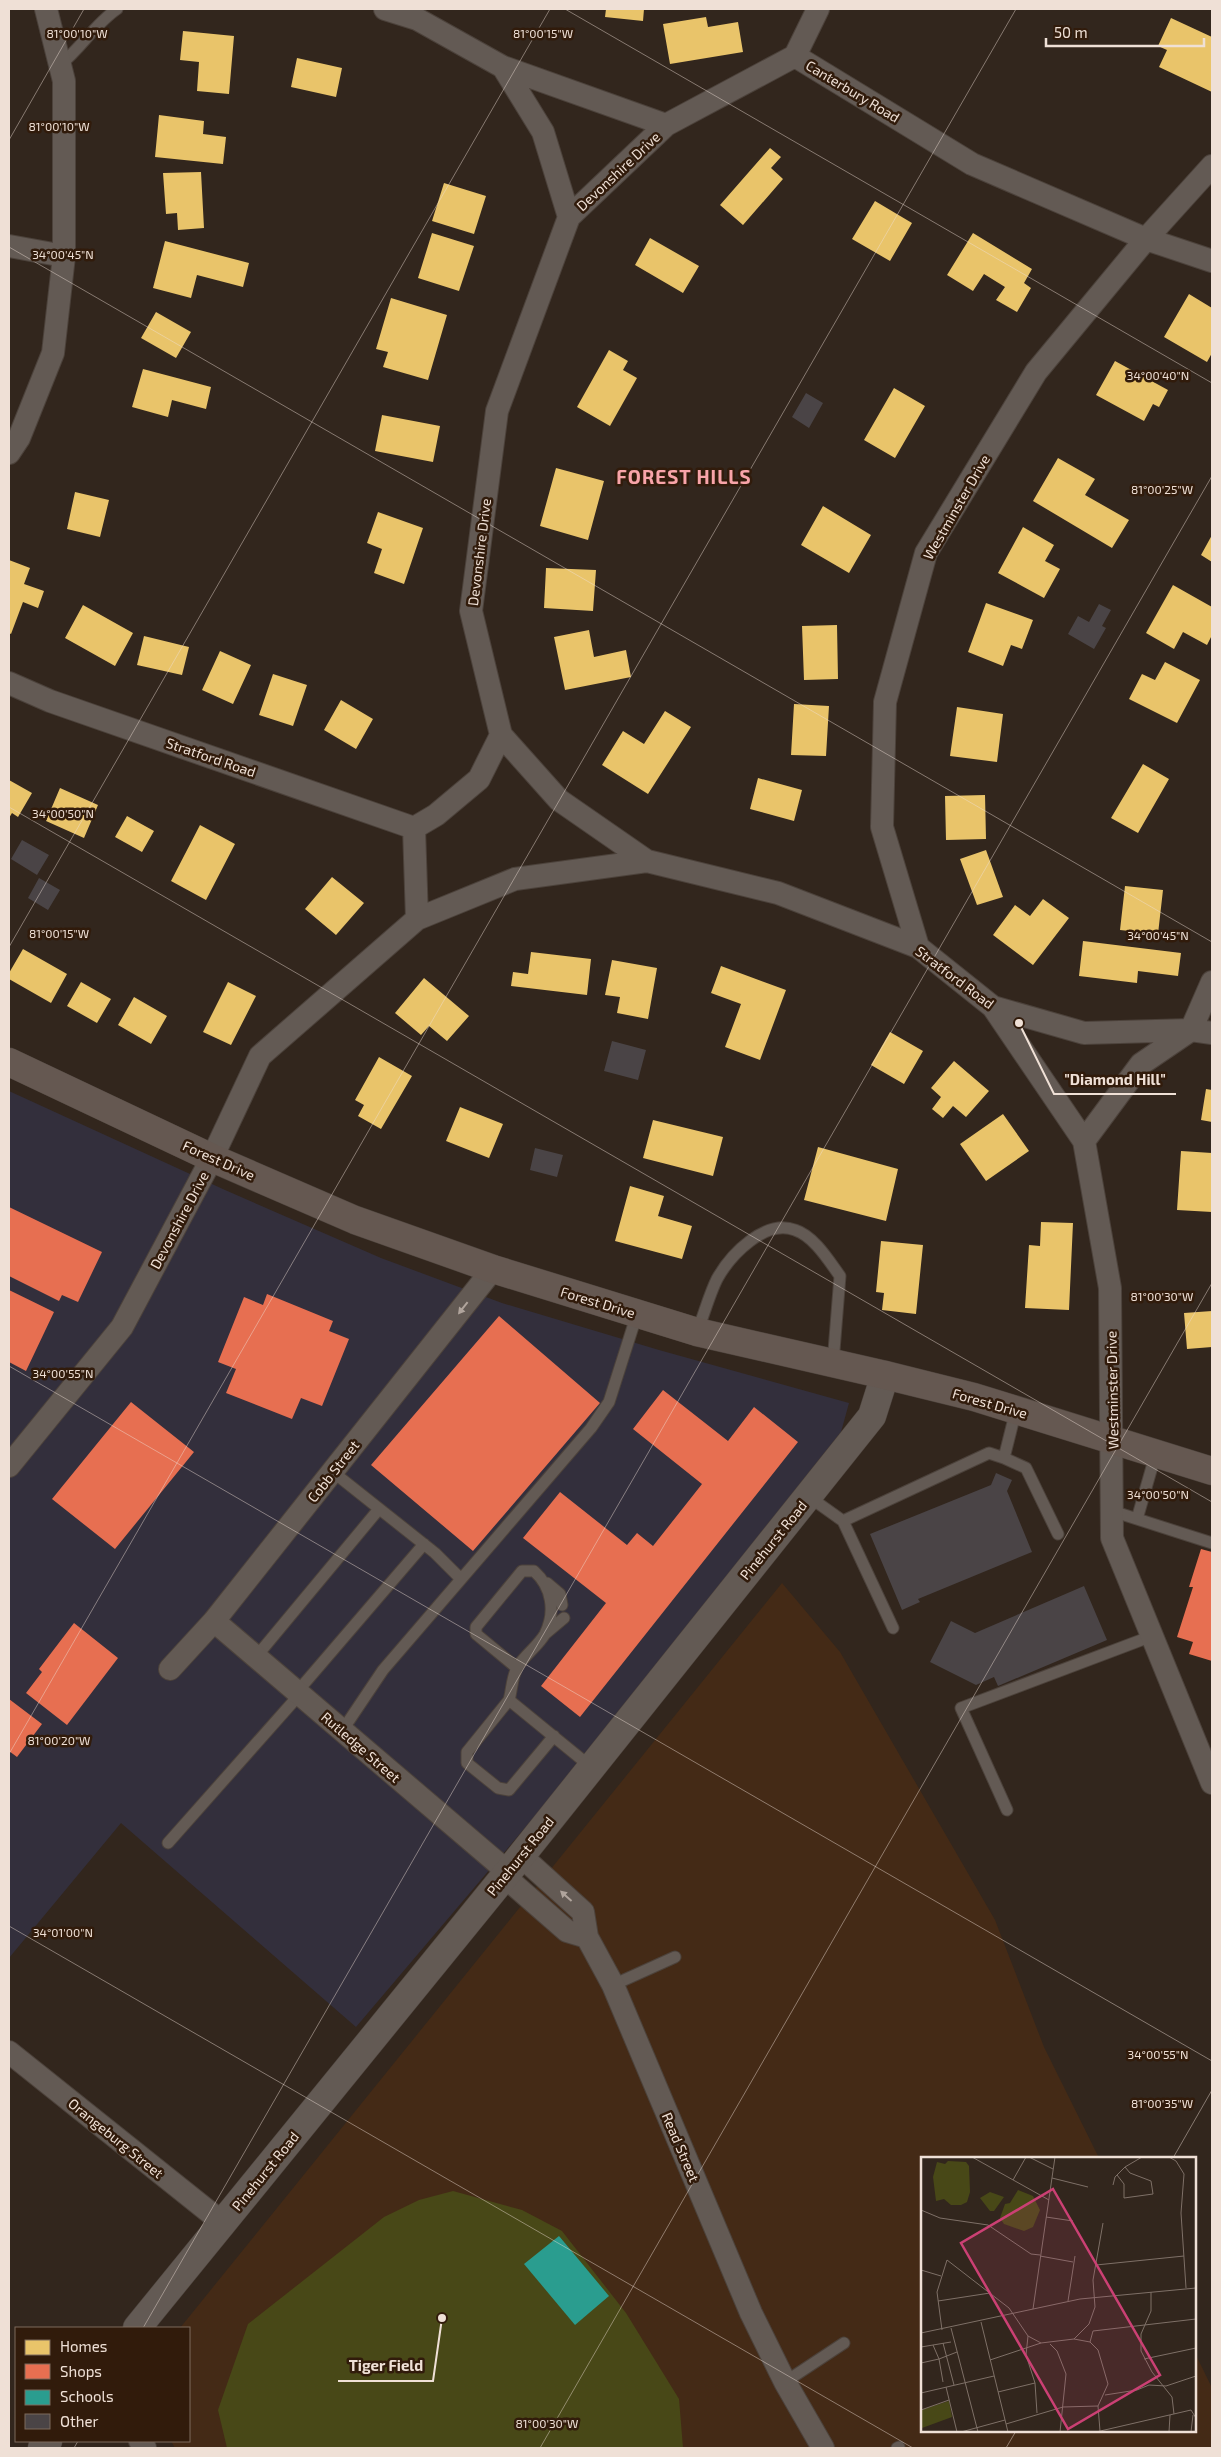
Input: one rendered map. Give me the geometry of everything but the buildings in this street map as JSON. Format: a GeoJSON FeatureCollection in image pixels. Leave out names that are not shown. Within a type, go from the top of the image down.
{"type":"FeatureCollection","features":[{"type":"Feature","properties":{"kind":"main road","name":"Forest Drive"},"geometry":{"type":"LineString","coordinates":[[9,1062],[212,1158],[355,1220],[493,1270],[697,1332],[885,1375],[1016,1410],[1212,1471]]}},
{"type":"Feature","properties":{"kind":"street"},"geometry":{"type":"LineString","coordinates":[[9,453],[20,438],[53,353],[64,256],[64,81],[46,9]]}},
{"type":"Feature","properties":{"kind":"street"},"geometry":{"type":"LineString","coordinates":[[385,9],[416,19],[503,67],[666,125]]}},
{"type":"Feature","properties":{"kind":"street"},"geometry":{"type":"LineString","coordinates":[[795,56],[818,9]]}},
{"type":"Feature","properties":{"kind":"street","name":"Canterbury Road"},"geometry":{"type":"LineString","coordinates":[[666,125],[795,56],[972,164],[1146,239],[1212,261]]}},
{"type":"Feature","properties":{"kind":"street","name":"Devonshire Drive"},"geometry":{"type":"LineString","coordinates":[[503,67],[543,132],[569,217]]}},
{"type":"Feature","properties":{"kind":"street","name":"Devonshire Drive"},"geometry":{"type":"LineString","coordinates":[[501,735],[471,611],[498,411],[569,217],[666,125]]}},
{"type":"Feature","properties":{"kind":"street","name":"Westminster Drive"},"geometry":{"type":"LineString","coordinates":[[918,947],[882,827],[886,702],[926,553],[1036,372],[1146,239],[1212,166]]}},
{"type":"Feature","properties":{"kind":"street"},"geometry":{"type":"LineString","coordinates":[[9,246],[64,256]]}},
{"type":"Feature","properties":{"kind":"street","name":"Stratford Road"},"geometry":{"type":"LineString","coordinates":[[9,683],[50,701],[414,828]]}},
{"type":"Feature","properties":{"kind":"street"},"geometry":{"type":"LineString","coordinates":[[417,919],[414,828],[436,815],[479,779],[501,735],[559,800],[647,861]]}},
{"type":"Feature","properties":{"kind":"street","name":"Devonshire Drive"},"geometry":{"type":"LineString","coordinates":[[9,1465],[122,1327],[212,1158],[260,1056],[417,919],[515,879],[647,861]]}},
{"type":"Feature","properties":{"kind":"street","name":"Stratford Road"},"geometry":{"type":"LineString","coordinates":[[647,861],[778,893],[918,947],[993,1007],[1084,1034],[1202,1031]]}},
{"type":"Feature","properties":{"kind":"street"},"geometry":{"type":"LineString","coordinates":[[1084,1141],[1140,1064],[1202,1031],[1212,982]]}},
{"type":"Feature","properties":{"kind":"street","name":"Westminster Drive"},"geometry":{"type":"LineString","coordinates":[[993,1007],[1084,1141],[1110,1288],[1113,1439],[1112,1538],[1212,1783]]}},
{"type":"Feature","properties":{"kind":"street","name":"Cobb Street"},"geometry":{"type":"LineString","coordinates":[[170,1669],[214,1621],[493,1270]]}},
{"type":"Feature","properties":{"kind":"street","name":"Pinehurst Road"},"geometry":{"type":"LineString","coordinates":[[138,2327],[511,1868],[872,1416],[885,1375]]}},
{"type":"Feature","properties":{"kind":"street","name":"Rutledge Street"},"geometry":{"type":"LineString","coordinates":[[214,1621],[342,1731],[511,1868],[583,1912],[587,1937]]}},
{"type":"Feature","properties":{"kind":"street","name":"Read Street"},"geometry":{"type":"LineString","coordinates":[[587,1937],[613,1985],[751,2313],[784,2382],[823,2448]]}},
{"type":"Feature","properties":{"kind":"street","name":"Orangeburg Street"},"geometry":{"type":"LineString","coordinates":[[9,2052],[223,2223]]}},
{"type":"Feature","properties":{"kind":"lane"},"geometry":{"type":"LineString","coordinates":[[60,65],[76,52],[105,18],[117,9]]}},
{"type":"Feature","properties":{"kind":"lane"},"geometry":{"type":"LineString","coordinates":[[697,1332],[718,1278],[747,1243],[771,1228],[796,1230],[820,1248],[840,1276],[833,1363]]}},
{"type":"Feature","properties":{"kind":"lane"},"geometry":{"type":"LineString","coordinates":[[342,1731],[383,1670],[591,1428],[610,1402],[637,1314]]}},
{"type":"Feature","properties":{"kind":"lane"},"geometry":{"type":"LineString","coordinates":[[1004,1458],[1016,1410]]}},
{"type":"Feature","properties":{"kind":"lane"},"geometry":{"type":"LineString","coordinates":[[843,1521],[989,1453],[1026,1468],[1058,1534]]}},
{"type":"Feature","properties":{"kind":"lane"},"geometry":{"type":"LineString","coordinates":[[1137,1519],[1156,1453]]}},
{"type":"Feature","properties":{"kind":"lane"},"geometry":{"type":"LineString","coordinates":[[332,1472],[424,1544],[461,1579]]}},
{"type":"Feature","properties":{"kind":"lane"},"geometry":{"type":"LineString","coordinates":[[808,1496],[843,1521],[892,1628]]}},
{"type":"Feature","properties":{"kind":"lane"},"geometry":{"type":"LineString","coordinates":[[256,1657],[379,1509]]}},
{"type":"Feature","properties":{"kind":"lane"},"geometry":{"type":"LineString","coordinates":[[1112,1511],[1212,1544]]}},
{"type":"Feature","properties":{"kind":"lane"},"geometry":{"type":"LineString","coordinates":[[168,1843],[424,1544]]}},
{"type":"Feature","properties":{"kind":"lane"},"geometry":{"type":"LineString","coordinates":[[516,1668],[476,1634],[476,1627],[522,1571],[534,1571],[560,1594],[562,1605]]}},
{"type":"Feature","properties":{"kind":"lane"},"geometry":{"type":"LineString","coordinates":[[543,1579],[550,1593],[551,1612],[545,1634]]}},
{"type":"Feature","properties":{"kind":"lane"},"geometry":{"type":"LineString","coordinates":[[554,1736],[510,1790],[498,1788],[467,1763],[467,1752],[509,1700],[516,1668],[545,1634],[564,1618]]}},
{"type":"Feature","properties":{"kind":"lane"},"geometry":{"type":"LineString","coordinates":[[1007,1810],[961,1708],[1152,1636]]}},
{"type":"Feature","properties":{"kind":"lane"},"geometry":{"type":"LineString","coordinates":[[509,1700],[591,1767]]}},
{"type":"Feature","properties":{"kind":"lane"},"geometry":{"type":"LineString","coordinates":[[613,1985],[675,1957]]}},
{"type":"Feature","properties":{"kind":"lane"},"geometry":{"type":"LineString","coordinates":[[784,2382],[844,2343]]}},
{"type":"Feature","properties":{"kind":"shaded area"},"geometry":{"type":"Polygon","coordinates":[[[9,1091],[225,1190],[381,1258],[502,1303],[659,1350],[849,1403],[841,1432],[557,1790],[356,2027],[121,1823],[9,1958],[9,1091]]]}},
{"type":"Feature","properties":{"kind":"shaded area"},"geometry":{"type":"Polygon","coordinates":[[[782,1583],[840,1652],[995,1920],[1044,2047],[1099,2157],[921,2157],[921,2432],[1196,2432],[1196,2355],[1212,2388],[1212,2448],[175,2448],[172,2442],[190,2442],[190,2327],[181,2327],[782,1583]]]}},
{"type":"Feature","properties":{"kind":"shaded area"},"geometry":{"type":"Polygon","coordinates":[[[453,2191],[522,2210],[562,2231],[626,2313],[679,2399],[683,2448],[227,2448],[218,2410],[248,2324],[384,2217],[419,2200],[453,2191]]]}},
{"type":"Feature","properties":{"kind":"place","name":"\"Diamond Hill\""},"geometry":{"type":"Point","coordinates":[1019,1023]}},
{"type":"Feature","properties":{"kind":"place","name":"Tiger Field"},"geometry":{"type":"Point","coordinates":[442,2318]}},
{"type":"Feature","properties":{"kind":"district","name":"FOREST HILLS"},"geometry":{"type":"Point","coordinates":[684,476]}}]}
